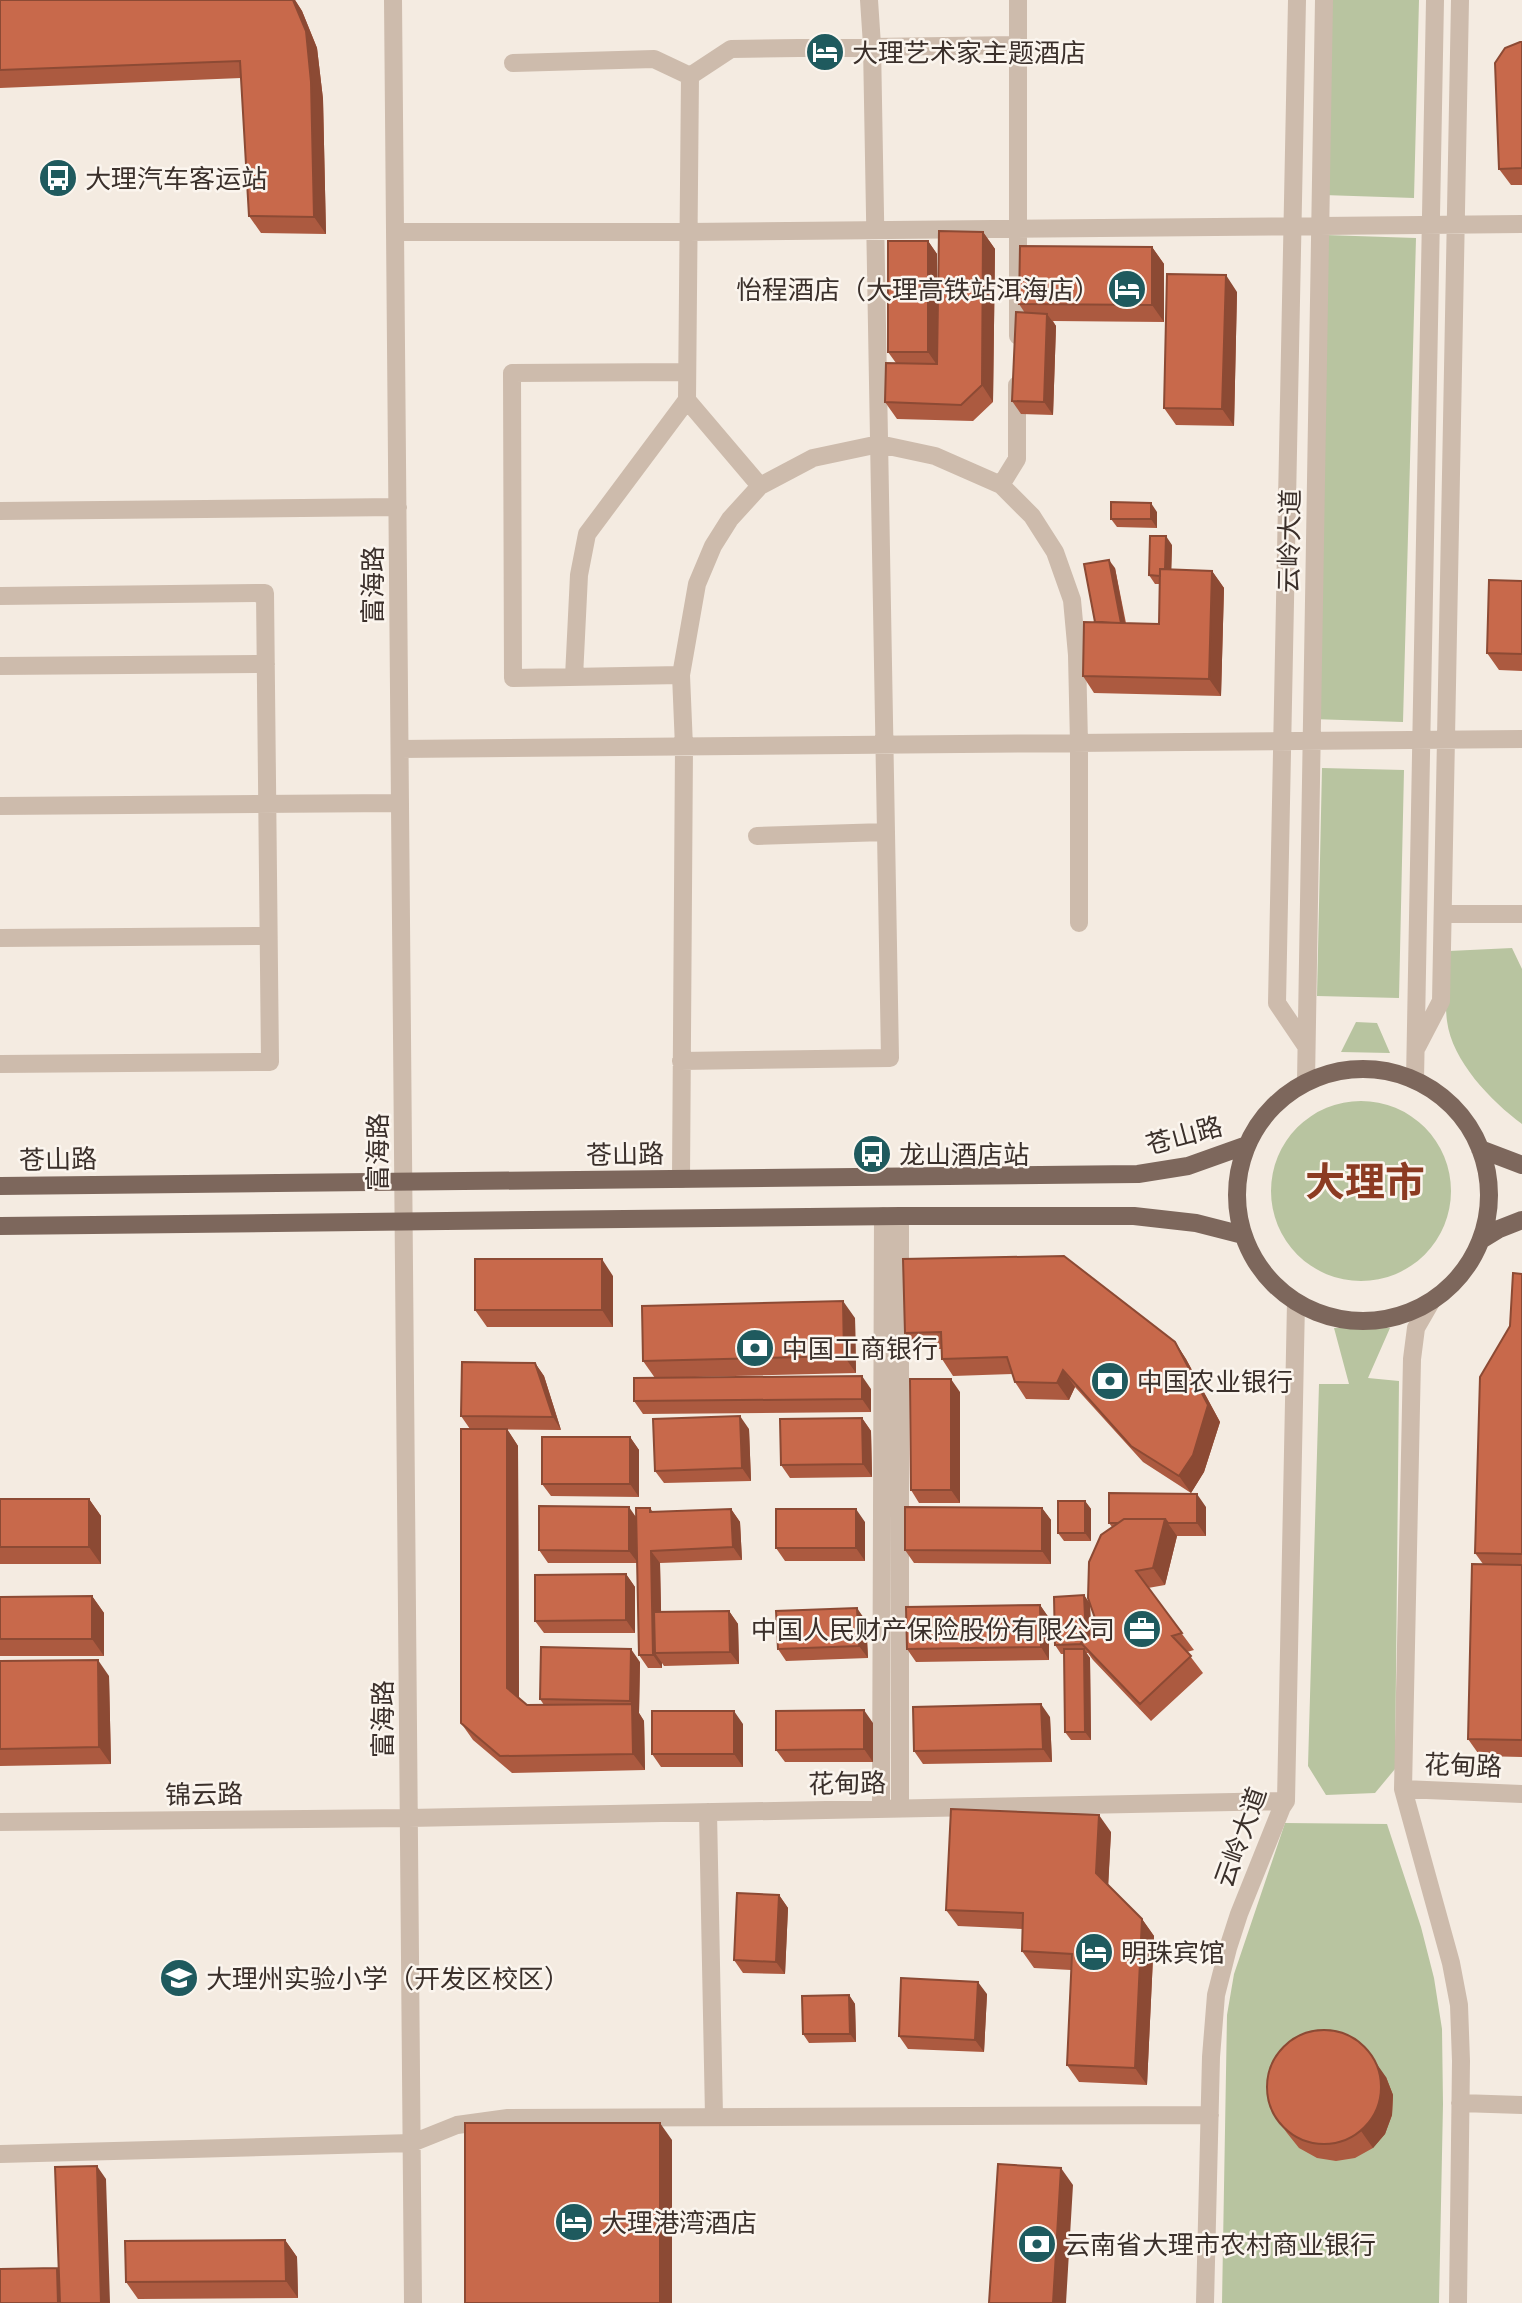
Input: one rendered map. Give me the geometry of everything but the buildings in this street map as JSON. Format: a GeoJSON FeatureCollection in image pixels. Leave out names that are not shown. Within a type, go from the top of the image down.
{"type":"FeatureCollection","features":[{"type":"Feature","properties":{"kind":"main road"},"geometry":{"type":"LineString","coordinates":[[1360,1069],[1388,1072],[1415,1080],[1438,1094],[1457,1112],[1473,1133],[1483,1157],[1489,1198],[1481,1240],[1470,1263],[1452,1284],[1431,1302],[1387,1319],[1363,1322],[1340,1319],[1296,1302],[1267,1278],[1243,1235],[1236,1198],[1238,1174],[1247,1145],[1268,1110],[1306,1082],[1332,1073],[1360,1069]]}},
{"type":"Feature","properties":{"kind":"main road","name":"苍山路"},"geometry":{"type":"LineString","coordinates":[[0,1186],[1138,1174],[1188,1166],[1247,1145]]}},
{"type":"Feature","properties":{"kind":"main road"},"geometry":{"type":"LineString","coordinates":[[1480,1149],[1522,1165]]}},
{"type":"Feature","properties":{"kind":"main road"},"geometry":{"type":"LineString","coordinates":[[0,1226],[891,1216],[1147,1217],[1196,1223],[1243,1235]]}},
{"type":"Feature","properties":{"kind":"main road"},"geometry":{"type":"LineString","coordinates":[[1481,1240],[1522,1220]]}},
{"type":"Feature","properties":{"kind":"street","name":"富海路"},"geometry":{"type":"LineString","coordinates":[[393,0],[413,2303]]}},
{"type":"Feature","properties":{"kind":"street"},"geometry":{"type":"LineString","coordinates":[[681,1062],[890,1058],[872,45],[869,0]]}},
{"type":"Feature","properties":{"kind":"street"},"geometry":{"type":"LineString","coordinates":[[1001,485],[1017,459],[1018,0]]}},
{"type":"Feature","properties":{"kind":"street"},"geometry":{"type":"LineString","coordinates":[[1297,0],[1277,1003],[1306,1046]]}},
{"type":"Feature","properties":{"kind":"street","name":"云岭大道"},"geometry":{"type":"LineString","coordinates":[[1306,1082],[1324,0]]}},
{"type":"Feature","properties":{"kind":"street"},"geometry":{"type":"LineString","coordinates":[[1415,1080],[1435,0]]}},
{"type":"Feature","properties":{"kind":"street"},"geometry":{"type":"LineString","coordinates":[[1416,1050],[1441,1001],[1460,0]]}},
{"type":"Feature","properties":{"kind":"street"},"geometry":{"type":"LineString","coordinates":[[690,76],[731,49],[1018,45]]}},
{"type":"Feature","properties":{"kind":"street"},"geometry":{"type":"LineString","coordinates":[[513,63],[654,59],[690,76]]}},
{"type":"Feature","properties":{"kind":"street"},"geometry":{"type":"LineString","coordinates":[[574,677],[579,575],[587,534],[687,400],[690,76]]}},
{"type":"Feature","properties":{"kind":"street"},"geometry":{"type":"LineString","coordinates":[[396,232],[1522,225]]}},
{"type":"Feature","properties":{"kind":"street"},"geometry":{"type":"LineString","coordinates":[[681,675],[513,678],[512,373],[687,372]]}},
{"type":"Feature","properties":{"kind":"street"},"geometry":{"type":"LineString","coordinates":[[687,400],[760,486]]}},
{"type":"Feature","properties":{"kind":"street"},"geometry":{"type":"LineString","coordinates":[[681,1179],[684,747],[681,675],[689,620],[702,571],[713,546],[730,519],[760,486],[813,458],[879,444],[935,456],[1001,485],[1032,516],[1055,552],[1072,600],[1077,655],[1079,743],[1079,923]]}},
{"type":"Feature","properties":{"kind":"street"},"geometry":{"type":"LineString","coordinates":[[0,511],[398,507]]}},
{"type":"Feature","properties":{"kind":"street"},"geometry":{"type":"LineString","coordinates":[[0,596],[265,593],[270,1062],[0,1064]]}},
{"type":"Feature","properties":{"kind":"street"},"geometry":{"type":"LineString","coordinates":[[0,666],[266,664]]}},
{"type":"Feature","properties":{"kind":"street"},"geometry":{"type":"LineString","coordinates":[[400,749],[1522,739]]}},
{"type":"Feature","properties":{"kind":"street"},"geometry":{"type":"LineString","coordinates":[[0,806],[401,803]]}},
{"type":"Feature","properties":{"kind":"street"},"geometry":{"type":"LineString","coordinates":[[757,836],[886,832]]}},
{"type":"Feature","properties":{"kind":"street"},"geometry":{"type":"LineString","coordinates":[[1443,914],[1522,915]]}},
{"type":"Feature","properties":{"kind":"street"},"geometry":{"type":"LineString","coordinates":[[0,938],[268,936]]}},
{"type":"Feature","properties":{"kind":"street"},"geometry":{"type":"LineString","coordinates":[[891,1216],[900,1808]]}},
{"type":"Feature","properties":{"kind":"street"},"geometry":{"type":"LineString","coordinates":[[881,1809],[891,1216]]}},
{"type":"Feature","properties":{"kind":"street","name":"云岭大道"},"geometry":{"type":"LineString","coordinates":[[1205,2303],[1213,2024],[1221,1972],[1239,1914],[1286,1801],[1296,1302]]}},
{"type":"Feature","properties":{"kind":"street"},"geometry":{"type":"LineString","coordinates":[[1431,1302],[1416,1328],[1412,1359],[1402,1789],[1455,1982],[1461,2031],[1458,2303]]}},
{"type":"Feature","properties":{"kind":"street","name":"花甸路"},"geometry":{"type":"LineString","coordinates":[[1402,1789],[1522,1794]]}},
{"type":"Feature","properties":{"kind":"street","name":"花甸路"},"geometry":{"type":"LineString","coordinates":[[409,1818],[1286,1801]]}},
{"type":"Feature","properties":{"kind":"street"},"geometry":{"type":"LineString","coordinates":[[708,1812],[714,2116]]}},
{"type":"Feature","properties":{"kind":"street","name":"锦云路"},"geometry":{"type":"LineString","coordinates":[[0,1822],[409,1818]]}},
{"type":"Feature","properties":{"kind":"street"},"geometry":{"type":"LineString","coordinates":[[1460,2103],[1522,2105]]}},
{"type":"Feature","properties":{"kind":"street"},"geometry":{"type":"LineString","coordinates":[[0,2154],[412,2143],[457,2125],[508,2118],[1210,2115]]}},
{"type":"Feature","properties":{"kind":"green space"},"geometry":{"type":"Polygon","coordinates":[[[1328,0],[1419,0],[1414,198],[1323,195],[1328,0]]]}},
{"type":"Feature","properties":{"kind":"green space"},"geometry":{"type":"Polygon","coordinates":[[[1325,235],[1416,238],[1403,722],[1312,719],[1325,235]]]}},
{"type":"Feature","properties":{"kind":"green space"},"geometry":{"type":"Polygon","coordinates":[[[1322,768],[1404,770],[1399,998],[1317,996],[1322,768]]]}},
{"type":"Feature","properties":{"kind":"green space"},"geometry":{"type":"Polygon","coordinates":[[[1512,948],[1522,969],[1522,1124],[1486,1092],[1465,1065],[1450,1036],[1446,1013],[1449,951],[1512,948]]]}},
{"type":"Feature","properties":{"kind":"green space"},"geometry":{"type":"Polygon","coordinates":[[[1356,1022],[1377,1023],[1390,1053],[1341,1052],[1356,1022]]]}},
{"type":"Feature","properties":{"kind":"green space"},"geometry":{"type":"Polygon","coordinates":[[[1361,1101],[1395,1108],[1411,1116],[1424,1128],[1436,1141],[1444,1157],[1451,1191],[1444,1225],[1436,1241],[1424,1254],[1411,1266],[1395,1274],[1361,1281],[1327,1274],[1311,1266],[1298,1254],[1286,1241],[1278,1225],[1271,1191],[1278,1157],[1286,1141],[1298,1128],[1311,1116],[1327,1108],[1361,1101]]]}},
{"type":"Feature","properties":{"kind":"green space"},"geometry":{"type":"Polygon","coordinates":[[[1334,1328],[1390,1328],[1368,1378],[1399,1381],[1395,1769],[1375,1793],[1326,1795],[1308,1766],[1319,1384],[1349,1384],[1334,1328]]]}},
{"type":"Feature","properties":{"kind":"green space"},"geometry":{"type":"Polygon","coordinates":[[[1285,1823],[1387,1824],[1421,1927],[1434,1978],[1442,2029],[1439,2303],[1222,2303],[1227,2015],[1234,1974],[1285,1823]]]}},
{"type":"Feature","properties":{"kind":"place","name":"大理艺术家主题酒店"},"geometry":{"type":"Point","coordinates":[825,52]}},
{"type":"Feature","properties":{"kind":"place","name":"大理汽车客运站"},"geometry":{"type":"Point","coordinates":[58,178]}},
{"type":"Feature","properties":{"kind":"place","name":"怡程酒店（大理高铁站洱海店）"},"geometry":{"type":"Point","coordinates":[1127,289]}},
{"type":"Feature","properties":{"kind":"place","name":"龙山酒店站"},"geometry":{"type":"Point","coordinates":[872,1154]}},
{"type":"Feature","properties":{"kind":"place","name":"中国工商银行"},"geometry":{"type":"Point","coordinates":[755,1348]}},
{"type":"Feature","properties":{"kind":"place","name":"中国农业银行"},"geometry":{"type":"Point","coordinates":[1110,1381]}},
{"type":"Feature","properties":{"kind":"place","name":"中国人民财产保险股份有限公司"},"geometry":{"type":"Point","coordinates":[1142,1629]}},
{"type":"Feature","properties":{"kind":"place","name":"明珠宾馆"},"geometry":{"type":"Point","coordinates":[1094,1952]}},
{"type":"Feature","properties":{"kind":"place","name":"大理州实验小学（开发区校区）"},"geometry":{"type":"Point","coordinates":[179,1978]}},
{"type":"Feature","properties":{"kind":"place","name":"大理港湾酒店"},"geometry":{"type":"Point","coordinates":[574,2222]}},
{"type":"Feature","properties":{"kind":"place","name":"云南省大理市农村商业银行"},"geometry":{"type":"Point","coordinates":[1037,2244]}},
{"type":"Feature","properties":{"kind":"district","name":"大理市"},"geometry":{"type":"Point","coordinates":[1365,1181]}}]}
